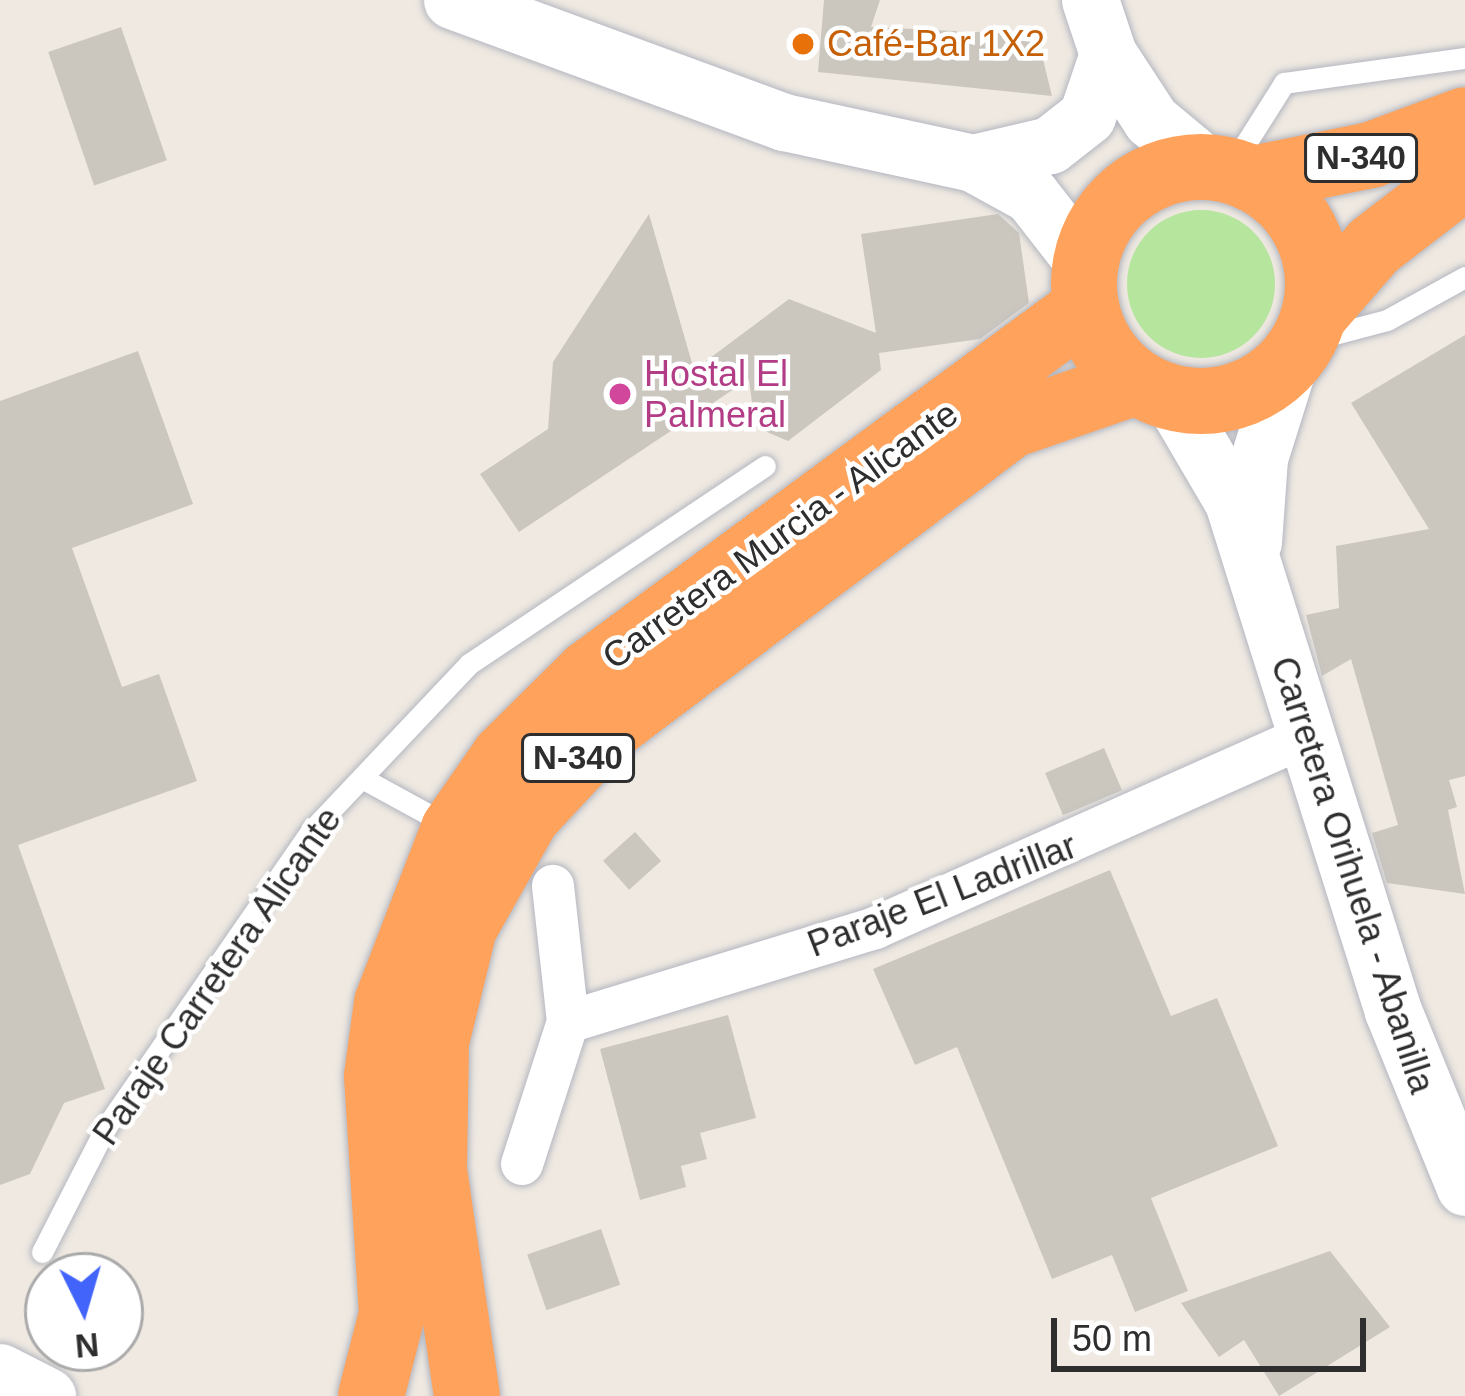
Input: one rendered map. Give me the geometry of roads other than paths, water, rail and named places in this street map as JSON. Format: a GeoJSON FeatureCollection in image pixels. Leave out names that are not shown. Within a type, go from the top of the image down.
{"type":"FeatureCollection","features":[{"type":"Feature","properties":{"kind":"highway","name":"N-340"},"geometry":{"type":"LineString","coordinates":[[1085,286],[1127,192],[1229,172],[1371,155],[1465,120]]}},
{"type":"Feature","properties":{"kind":"highway","name":"N-340"},"geometry":{"type":"LineString","coordinates":[[1229,172],[1300,220],[1319,280],[1303,339]]}},
{"type":"Feature","properties":{"kind":"highway","name":"N-340"},"geometry":{"type":"LineString","coordinates":[[1154,390],[1236,396],[1303,339],[1375,246],[1465,176]]}},
{"type":"Feature","properties":{"kind":"highway"},"geometry":{"type":"LineString","coordinates":[[1085,286],[1154,390]]}},
{"type":"Feature","properties":{"kind":"highway","name":"Carretera Murcia - Alicante"},"geometry":{"type":"LineString","coordinates":[[371,1396],[392,1314],[377,1095],[387,1003],[454,829],[544,713],[624,644],[1085,286]]}},
{"type":"Feature","properties":{"kind":"highway","name":"Carretera Murcia - Alicante"},"geometry":{"type":"LineString","coordinates":[[467,1396],[434,1169],[436,1042],[464,928],[527,817],[608,729],[1011,425],[1154,390]]}},
{"type":"Feature","properties":{"kind":"main road"},"geometry":{"type":"LineString","coordinates":[[452,0],[784,122],[973,164],[1031,195],[1085,286]]}},
{"type":"Feature","properties":{"kind":"main road"},"geometry":{"type":"LineString","coordinates":[[1090,0],[1108,54],[1150,120],[1229,172]]}},
{"type":"Feature","properties":{"kind":"main road"},"geometry":{"type":"LineString","coordinates":[[973,164],[1050,146],[1087,116],[1108,54]]}},
{"type":"Feature","properties":{"kind":"main road","name":"Carretera Orihuela - Abanilla"},"geometry":{"type":"LineString","coordinates":[[1252,559],[1259,458],[1303,339]]}},
{"type":"Feature","properties":{"kind":"main road","name":"Carretera Orihuela - Abanilla"},"geometry":{"type":"LineString","coordinates":[[1154,390],[1252,559],[1393,1011],[1465,1187]]}},
{"type":"Feature","properties":{"kind":"main road"},"geometry":{"type":"LineString","coordinates":[[0,1372],[47,1396]]}},
{"type":"Feature","properties":{"kind":"street","name":"Paraje El Ladrillar"},"geometry":{"type":"LineString","coordinates":[[568,1022],[875,928],[1304,737]]}},
{"type":"Feature","properties":{"kind":"street"},"geometry":{"type":"LineString","coordinates":[[522,1164],[568,1022],[553,886]]}},
{"type":"Feature","properties":{"kind":"lane"},"geometry":{"type":"LineString","coordinates":[[1229,172],[1284,82],[1465,58]]}},
{"type":"Feature","properties":{"kind":"lane"},"geometry":{"type":"LineString","coordinates":[[1303,339],[1387,320],[1465,277]]}},
{"type":"Feature","properties":{"kind":"lane","name":"Paraje Carretera Alicante"},"geometry":{"type":"LineString","coordinates":[[42,1252],[106,1127],[312,830],[469,664],[765,466]]}},
{"type":"Feature","properties":{"kind":"lane"},"geometry":{"type":"LineString","coordinates":[[362,778],[454,829]]}},
{"type":"Feature","properties":{"kind":"place","name":"Café-Bar 1X2"},"geometry":{"type":"Point","coordinates":[803,44]}},
{"type":"Feature","properties":{"kind":"place","name":"Hostal El Palmeral"},"geometry":{"type":"Point","coordinates":[620,394]}}]}
